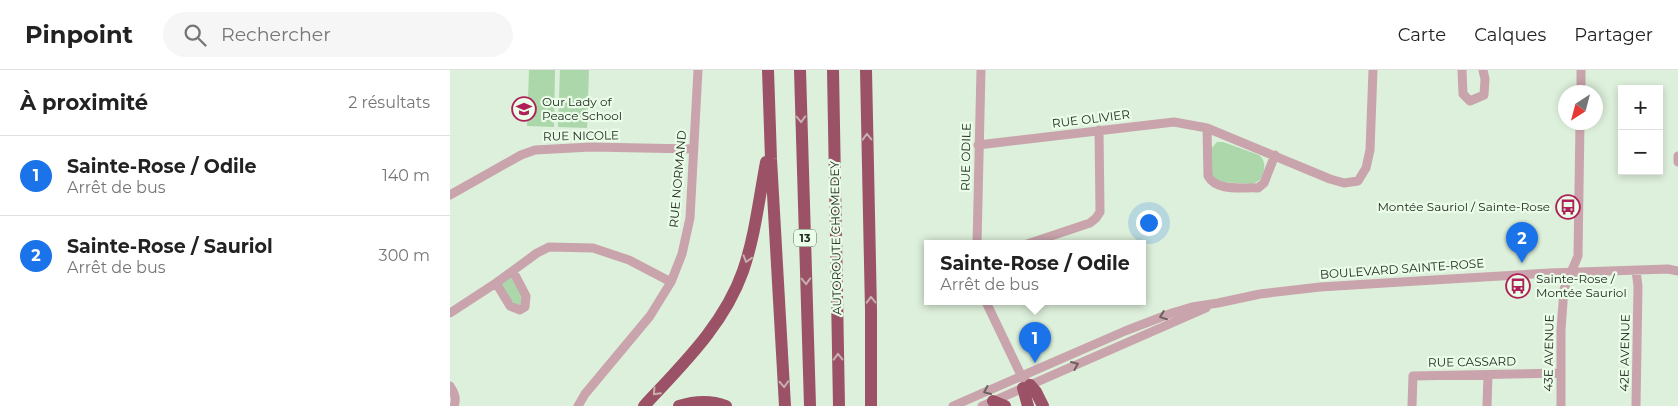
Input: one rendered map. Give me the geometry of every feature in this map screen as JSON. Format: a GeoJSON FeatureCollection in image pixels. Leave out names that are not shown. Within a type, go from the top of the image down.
{"type":"FeatureCollection","features":[{"type":"Feature","properties":{"kind":"highway"},"geometry":{"type":"LineString","coordinates":[[768,70],[785,406]]}},
{"type":"Feature","properties":{"kind":"highway","name":"13"},"geometry":{"type":"LineString","coordinates":[[800,70],[810,406]]}},
{"type":"Feature","properties":{"kind":"highway","name":"AUTOROUTE CHOMEDEY"},"geometry":{"type":"LineString","coordinates":[[833,70],[839,406]]}},
{"type":"Feature","properties":{"kind":"highway"},"geometry":{"type":"LineString","coordinates":[[867,70],[873,406]]}},
{"type":"Feature","properties":{"kind":"highway"},"geometry":{"type":"LineString","coordinates":[[644,406],[702,341],[721,317],[734,294],[753,238],[770,138]]}},
{"type":"Feature","properties":{"kind":"highway"},"geometry":{"type":"LineString","coordinates":[[1025,383],[1028,406]]}},
{"type":"Feature","properties":{"kind":"highway"},"geometry":{"type":"LineString","coordinates":[[1025,383],[1036,392],[1043,406]]}},
{"type":"Feature","properties":{"kind":"highway"},"geometry":{"type":"LineString","coordinates":[[679,406],[692,402],[707,402],[726,406]]}},
{"type":"Feature","properties":{"kind":"highway"},"geometry":{"type":"LineString","coordinates":[[987,404],[1005,406]]}},
{"type":"Feature","properties":{"kind":"street","name":"RUE NORMAND"},"geometry":{"type":"LineString","coordinates":[[578,406],[585,394],[650,316],[671,282],[682,254],[690,218],[698,70]]}},
{"type":"Feature","properties":{"kind":"street","name":"RUE ODILE"},"geometry":{"type":"LineString","coordinates":[[977,240],[981,70]]}},
{"type":"Feature","properties":{"kind":"street","name":"RUE OLIVIER"},"geometry":{"type":"LineString","coordinates":[[978,145],[1174,122],[1207,128],[1330,179],[1344,183],[1358,181],[1366,168],[1370,150],[1373,70]]}},
{"type":"Feature","properties":{"kind":"street"},"geometry":{"type":"LineString","coordinates":[[1462,70],[1463,94],[1470,101],[1484,95],[1486,79],[1483,70]]}},
{"type":"Feature","properties":{"kind":"street"},"geometry":{"type":"LineString","coordinates":[[1581,70],[1581,85]]}},
{"type":"Feature","properties":{"kind":"street"},"geometry":{"type":"LineString","coordinates":[[1207,128],[1208,176],[1212,183],[1219,186],[1258,188],[1264,183],[1275,155]]}},
{"type":"Feature","properties":{"kind":"street"},"geometry":{"type":"LineString","coordinates":[[1039,240],[1090,223],[1100,212],[1099,130]]}},
{"type":"Feature","properties":{"kind":"street","name":"43E AVENUE"},"geometry":{"type":"LineString","coordinates":[[1561,406],[1561,330],[1564,289],[1578,256],[1580,130]]}},
{"type":"Feature","properties":{"kind":"street","name":"RUE NICOLE"},"geometry":{"type":"LineString","coordinates":[[450,195],[521,155],[535,150],[591,147],[694,149]]}},
{"type":"Feature","properties":{"kind":"street"},"geometry":{"type":"LineString","coordinates":[[1678,156],[1678,162]]}},
{"type":"Feature","properties":{"kind":"street"},"geometry":{"type":"LineString","coordinates":[[450,313],[549,247],[593,248],[629,260],[671,282]]}},
{"type":"Feature","properties":{"kind":"street","name":"BOULEVARD SAINTE-ROSE"},"geometry":{"type":"LineString","coordinates":[[953,406],[1025,383],[1218,303],[1260,294],[1299,288],[1571,272],[1668,269],[1678,271]]}},
{"type":"Feature","properties":{"kind":"street"},"geometry":{"type":"LineString","coordinates":[[496,283],[510,306],[520,310],[525,307],[526,296],[513,271]]}},
{"type":"Feature","properties":{"kind":"street","name":"42E AVENUE"},"geometry":{"type":"LineString","coordinates":[[1636,271],[1638,286],[1636,406]]}},
{"type":"Feature","properties":{"kind":"street"},"geometry":{"type":"LineString","coordinates":[[987,305],[1025,383]]}},
{"type":"Feature","properties":{"kind":"street","name":"RUE CASSARD"},"geometry":{"type":"LineString","coordinates":[[1412,406],[1413,376],[1561,373]]}},
{"type":"Feature","properties":{"kind":"street"},"geometry":{"type":"LineString","coordinates":[[1487,406],[1488,374]]}},
{"type":"Feature","properties":{"kind":"street","name":"BOULEVARD SAINTE-ROSE"},"geometry":{"type":"LineString","coordinates":[[987,404],[1025,383]]}},
{"type":"Feature","properties":{"kind":"street"},"geometry":{"type":"LineString","coordinates":[[450,386],[455,394],[456,402],[454,406]]}},
{"type":"Feature","properties":{"kind":"green space"},"geometry":{"type":"Polygon","coordinates":[[[529,70],[555,70],[554,127],[527,126],[529,70]]]}},
{"type":"Feature","properties":{"kind":"green space"},"geometry":{"type":"Polygon","coordinates":[[[560,70],[589,70],[587,128],[558,127],[560,70]]]}},
{"type":"Feature","properties":{"kind":"green space"},"geometry":{"type":"Polygon","coordinates":[[[1217,142],[1223,142],[1262,157],[1264,167],[1260,180],[1253,184],[1219,182],[1212,175],[1211,149],[1217,142]]]}},
{"type":"Feature","properties":{"kind":"green space"},"geometry":{"type":"Polygon","coordinates":[[[513,271],[526,296],[520,310],[496,283],[513,271]]]}},
{"type":"Feature","properties":{"kind":"place","name":"Our Lady of Peace School"},"geometry":{"type":"Point","coordinates":[524,109]}},
{"type":"Feature","properties":{"kind":"place","name":"Montée Sauriol / Sainte-Rose"},"geometry":{"type":"Point","coordinates":[1568,207]}},
{"type":"Feature","properties":{"kind":"place","name":"Sainte-Rose / Sauriol"},"geometry":{"type":"Point","coordinates":[1522,263]}},
{"type":"Feature","properties":{"kind":"place","name":"Sainte-Rose / Montée Sauriol"},"geometry":{"type":"Point","coordinates":[1518,286]}},
{"type":"Feature","properties":{"kind":"place","name":"Sainte-Rose / Odile"},"geometry":{"type":"Point","coordinates":[1035,363]}}]}
